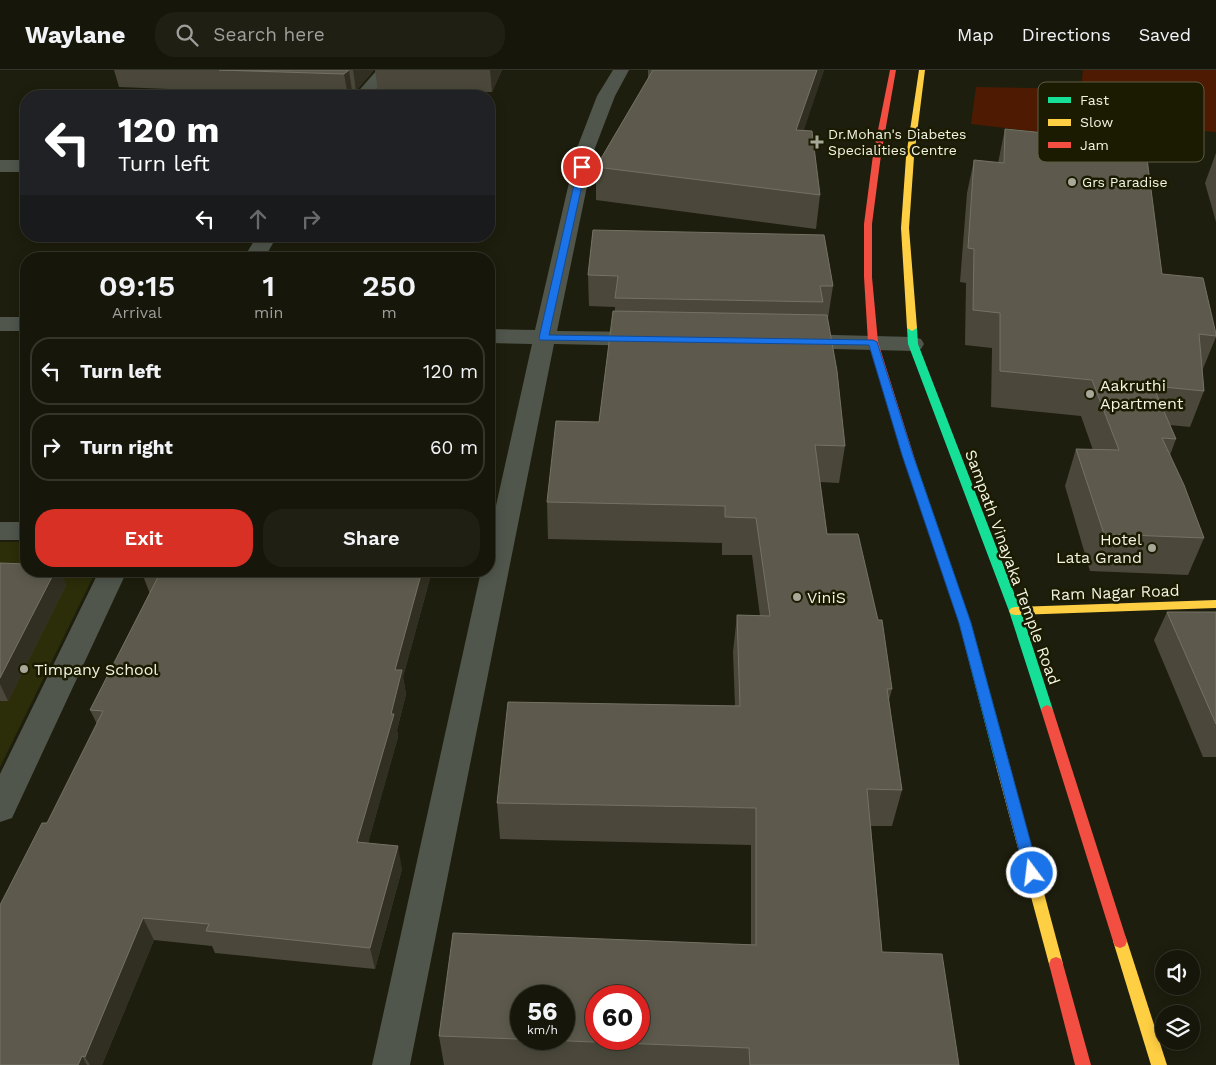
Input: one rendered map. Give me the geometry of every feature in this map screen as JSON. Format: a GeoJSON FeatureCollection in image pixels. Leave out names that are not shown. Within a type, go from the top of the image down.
{"type":"FeatureCollection","features":[{"type":"Feature","properties":{"kind":"main road"},"geometry":{"type":"LineString","coordinates":[[893,70],[877,155],[868,224],[868,277],[873,342],[908,455],[965,623],[1083,1065]]}},
{"type":"Feature","properties":{"kind":"main road","name":"Sampath Vinayaka Temple Road"},"geometry":{"type":"LineString","coordinates":[[922,70],[910,157],[905,228],[913,344],[1015,611],[1084,823],[1159,1065]]}},
{"type":"Feature","properties":{"kind":"main road","name":"Ram Nagar Road"},"geometry":{"type":"LineString","coordinates":[[1015,611],[1216,604]]}},
{"type":"Feature","properties":{"kind":"street"},"geometry":{"type":"LineString","coordinates":[[368,90],[386,70]]}},
{"type":"Feature","properties":{"kind":"street"},"geometry":{"type":"LineString","coordinates":[[495,569],[586,148],[606,96],[620,70]]}},
{"type":"Feature","properties":{"kind":"street"},"geometry":{"type":"LineString","coordinates":[[0,166],[20,166]]}},
{"type":"Feature","properties":{"kind":"street"},"geometry":{"type":"LineString","coordinates":[[0,324],[20,324]]}},
{"type":"Feature","properties":{"kind":"street"},"geometry":{"type":"LineString","coordinates":[[495,336],[670,340]]}},
{"type":"Feature","properties":{"kind":"street"},"geometry":{"type":"LineString","coordinates":[[776,341],[913,344]]}},
{"type":"Feature","properties":{"kind":"street"},"geometry":{"type":"LineString","coordinates":[[0,531],[20,531]]}},
{"type":"Feature","properties":{"kind":"street"},"geometry":{"type":"LineString","coordinates":[[0,808],[110,577]]}},
{"type":"Feature","properties":{"kind":"street"},"geometry":{"type":"LineString","coordinates":[[390,1065],[493,577]]}},
{"type":"Feature","properties":{"kind":"shaded area"},"geometry":{"type":"Polygon","coordinates":[[[1083,70],[1216,70],[1216,132],[1204,131],[1204,82],[1082,82],[1083,70]]]}},
{"type":"Feature","properties":{"kind":"shaded area"},"geometry":{"type":"Polygon","coordinates":[[[976,87],[1038,88],[1038,132],[971,124],[976,87]]]}},
{"type":"Feature","properties":{"kind":"shaded area","name":"Timpany School"},"geometry":{"type":"Polygon","coordinates":[[[0,542],[20,542],[20,577],[93,577],[0,767],[0,542]]]}},
{"type":"Feature","properties":{"kind":"building"},"geometry":{"type":"Polygon","coordinates":[[[219,70],[349,70],[344,74],[219,70]]]}},
{"type":"Feature","properties":{"kind":"building"},"geometry":{"type":"Polygon","coordinates":[[[653,70],[817,70],[796,130],[812,131],[820,195],[596,167],[653,70]]]}},
{"type":"Feature","properties":{"kind":"building"},"geometry":{"type":"Polygon","coordinates":[[[1005,129],[1038,132],[1038,162],[1147,162],[1162,274],[1203,278],[1216,334],[1216,336],[1199,334],[1204,391],[1153,386],[1176,439],[1162,438],[1184,485],[1204,538],[1104,534],[1076,449],[1119,450],[1092,380],[1000,371],[1000,313],[973,310],[974,249],[968,248],[974,160],[1004,163],[1005,129]]]}},
{"type":"Feature","properties":{"kind":"building"},"geometry":{"type":"Polygon","coordinates":[[[593,230],[824,235],[833,286],[820,286],[823,302],[615,298],[618,276],[588,275],[593,230]]]}},
{"type":"Feature","properties":{"kind":"building"},"geometry":{"type":"Polygon","coordinates":[[[613,311],[827,315],[837,371],[845,446],[815,445],[827,534],[858,534],[878,620],[882,620],[892,689],[887,689],[902,790],[867,789],[882,952],[942,954],[959,1065],[750,1065],[749,1048],[650,1044],[650,985],[585,985],[585,1042],[575,1041],[575,985],[510,985],[510,1039],[439,1036],[453,933],[756,945],[756,808],[497,803],[508,702],[740,706],[737,615],[770,616],[756,518],[725,517],[725,506],[547,502],[556,421],[599,422],[613,311]]]}},
{"type":"Feature","properties":{"kind":"building"},"geometry":{"type":"Polygon","coordinates":[[[0,563],[20,564],[20,577],[52,577],[0,678],[0,563]]]}},
{"type":"Feature","properties":{"kind":"building"},"geometry":{"type":"Polygon","coordinates":[[[158,577],[420,577],[395,670],[402,670],[391,714],[394,714],[357,842],[398,846],[370,948],[206,931],[209,924],[143,918],[85,1057],[82,1056],[78,1065],[0,1065],[0,905],[42,823],[47,823],[103,711],[90,710],[158,577]]]}},
{"type":"Feature","properties":{"kind":"building"},"geometry":{"type":"Polygon","coordinates":[[[1167,612],[1216,612],[1216,724],[1167,612]]]}},
{"type":"Feature","properties":{"kind":"traffic: fast"},"geometry":{"type":"LineString","coordinates":[[912,328],[913,344],[1015,611],[1047,710]]}},
{"type":"Feature","properties":{"kind":"traffic: fast"},"geometry":{"type":"LineString","coordinates":[[912,466],[965,623],[1003,766]]}},
{"type":"Feature","properties":{"kind":"traffic: slow"},"geometry":{"type":"LineString","coordinates":[[912,328],[905,228],[910,157],[922,70]]}},
{"type":"Feature","properties":{"kind":"traffic: slow"},"geometry":{"type":"LineString","coordinates":[[1015,611],[1216,604]]}},
{"type":"Feature","properties":{"kind":"traffic: slow"},"geometry":{"type":"LineString","coordinates":[[1003,766],[1056,964]]}},
{"type":"Feature","properties":{"kind":"traffic: slow"},"geometry":{"type":"LineString","coordinates":[[1120,941],[1159,1065]]}},
{"type":"Feature","properties":{"kind":"traffic: jam"},"geometry":{"type":"LineString","coordinates":[[893,70],[877,155],[868,224],[868,277],[873,342],[912,466]]}},
{"type":"Feature","properties":{"kind":"traffic: jam"},"geometry":{"type":"LineString","coordinates":[[1047,710],[1120,941]]}},
{"type":"Feature","properties":{"kind":"traffic: jam"},"geometry":{"type":"LineString","coordinates":[[1056,964],[1083,1065]]}},
{"type":"Feature","properties":{"kind":"place","name":"Dr.Mohan's Diabetes Specialities Centre"},"geometry":{"type":"Point","coordinates":[817,142]}},
{"type":"Feature","properties":{"kind":"place","name":"Grs Paradise"},"geometry":{"type":"Point","coordinates":[1072,182]}},
{"type":"Feature","properties":{"kind":"place","name":"Aakruthi Apartment"},"geometry":{"type":"Point","coordinates":[1090,394]}},
{"type":"Feature","properties":{"kind":"place","name":"Hotel Lata Grand"},"geometry":{"type":"Point","coordinates":[1152,548]}},
{"type":"Feature","properties":{"kind":"place","name":"ViniS"},"geometry":{"type":"Point","coordinates":[797,597]}},
{"type":"Feature","properties":{"kind":"place","name":"Timpany School"},"geometry":{"type":"Point","coordinates":[24,669]}},
{"type":"Feature","properties":{"kind":"route"},"geometry":{"type":"LineString","coordinates":[[582,167],[544,338],[873,342],[908,455],[965,623],[1032,873]]}}]}
